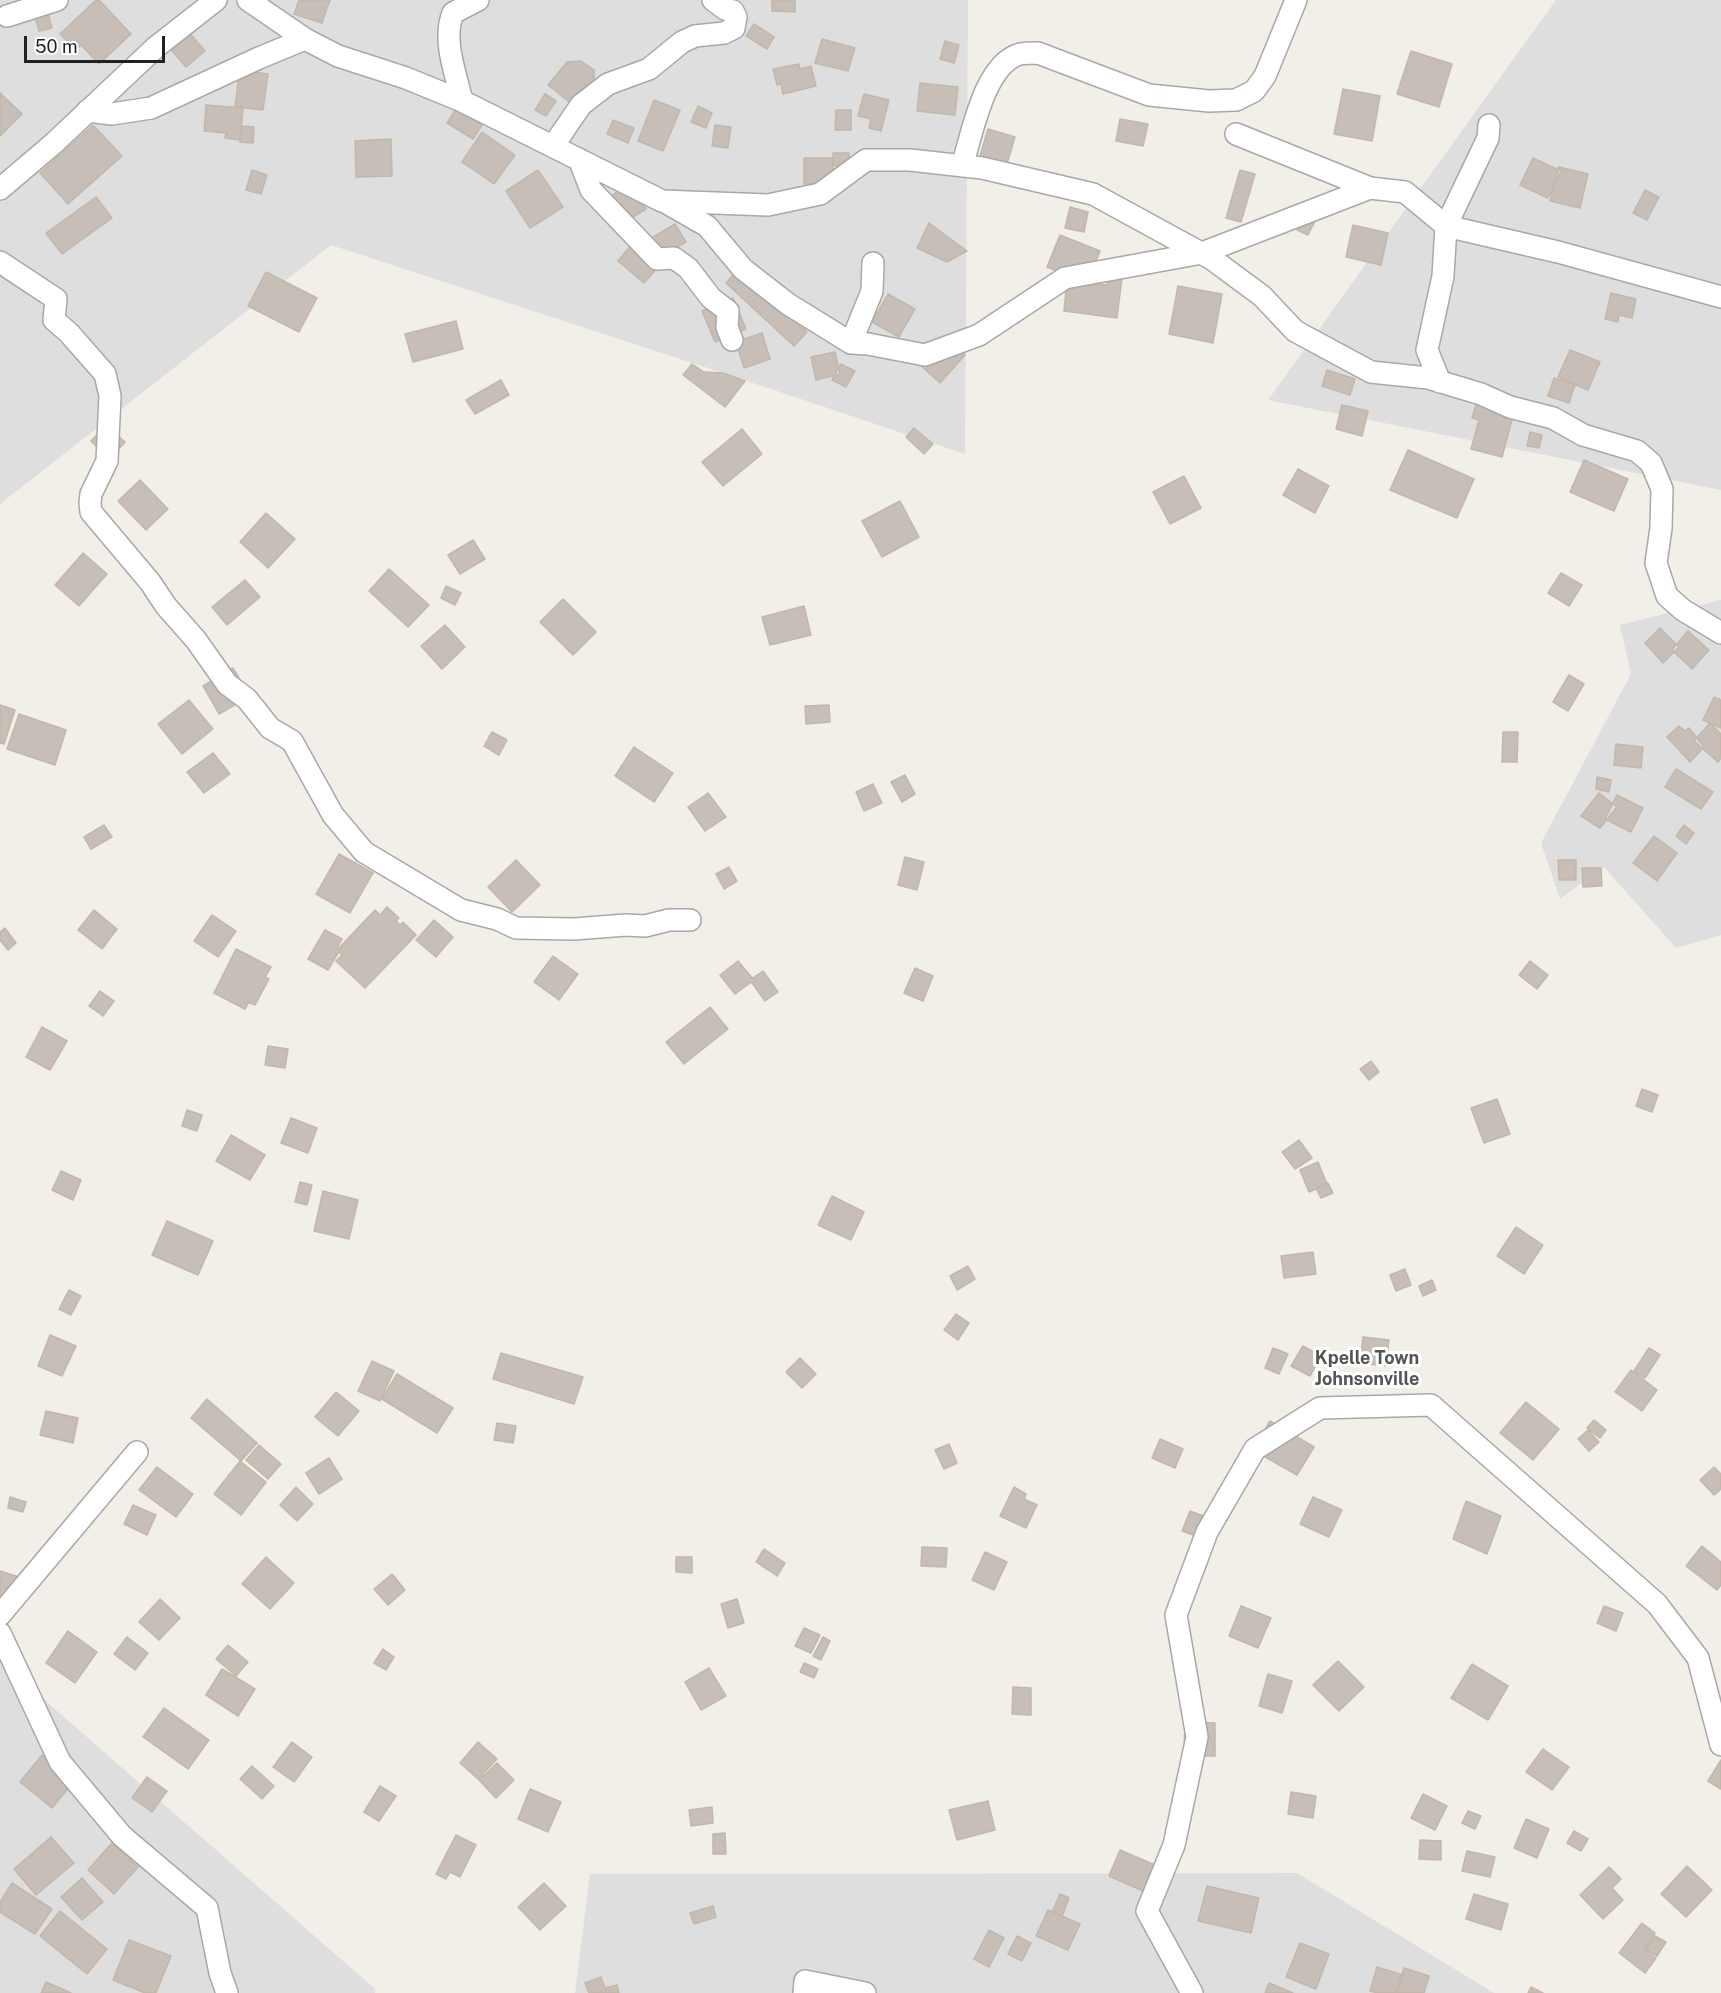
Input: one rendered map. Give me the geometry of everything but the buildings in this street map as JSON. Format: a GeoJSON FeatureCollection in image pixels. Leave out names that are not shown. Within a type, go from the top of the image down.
{"type":"FeatureCollection","features":[{"type":"Feature","properties":{"kind":"street"},"geometry":{"type":"LineString","coordinates":[[7,16],[57,0]]}},
{"type":"Feature","properties":{"kind":"street"},"geometry":{"type":"LineString","coordinates":[[0,189],[53,144],[156,47],[216,0]]}},
{"type":"Feature","properties":{"kind":"street"},"geometry":{"type":"LineString","coordinates":[[248,0],[305,39],[338,56],[406,78],[462,101],[662,201],[707,226],[742,269],[788,303],[851,343],[925,355],[979,335],[1065,278],[1202,254],[1370,188]]}},
{"type":"Feature","properties":{"kind":"street"},"geometry":{"type":"LineString","coordinates":[[462,101],[450,50],[449,23],[453,13],[478,0]]}},
{"type":"Feature","properties":{"kind":"street"},"geometry":{"type":"LineString","coordinates":[[554,146],[581,105],[608,84],[649,69],[681,42],[695,36],[724,33],[734,28],[736,17],[733,11],[725,9],[713,0]]}},
{"type":"Feature","properties":{"kind":"street"},"geometry":{"type":"LineString","coordinates":[[962,166],[986,88],[1003,64],[1019,54],[1038,53],[1149,95],[1209,101],[1236,100],[1254,91],[1265,76],[1296,0]]}},
{"type":"Feature","properties":{"kind":"street"},"geometry":{"type":"LineString","coordinates":[[87,111],[112,114],[151,108],[305,39]]}},
{"type":"Feature","properties":{"kind":"street"},"geometry":{"type":"LineString","coordinates":[[1440,382],[1427,350],[1443,276],[1446,226],[1488,138],[1489,124]]}},
{"type":"Feature","properties":{"kind":"street"},"geometry":{"type":"LineString","coordinates":[[1236,134],[1370,188],[1405,192],[1446,226],[1558,252],[1721,297]]}},
{"type":"Feature","properties":{"kind":"street"},"geometry":{"type":"LineString","coordinates":[[579,159],[591,190],[657,259],[674,258],[688,268],[711,298],[728,311],[727,327],[732,340]]}},
{"type":"Feature","properties":{"kind":"street"},"geometry":{"type":"LineString","coordinates":[[662,201],[768,205],[820,194],[866,160],[910,160],[982,168],[1093,194],[1202,254],[1262,296],[1295,331],[1371,372],[1428,378],[1481,394],[1510,407],[1553,418],[1583,435],[1636,451],[1651,463],[1662,489],[1661,528],[1656,562],[1662,586],[1667,596],[1683,610],[1721,633]]}},
{"type":"Feature","properties":{"kind":"street"},"geometry":{"type":"LineString","coordinates":[[0,262],[56,298],[54,320],[69,333],[105,374],[110,396],[107,461],[92,494],[90,503],[92,512],[150,582],[166,606],[196,640],[227,684],[247,699],[270,728],[291,741],[333,815],[364,852],[461,910],[497,919],[516,928],[574,929],[645,926],[669,920],[690,920]]}},
{"type":"Feature","properties":{"kind":"street"},"geometry":{"type":"LineString","coordinates":[[851,343],[872,291],[873,262]]}},
{"type":"Feature","properties":{"kind":"street"},"geometry":{"type":"LineString","coordinates":[[1192,1993],[1147,1911],[1174,1845],[1197,1737],[1176,1615],[1207,1532],[1255,1449],[1320,1408],[1431,1405],[1657,1604],[1698,1658],[1721,1745]]}},
{"type":"Feature","properties":{"kind":"street"},"geometry":{"type":"LineString","coordinates":[[0,1615],[136,1452]]}},
{"type":"Feature","properties":{"kind":"street"},"geometry":{"type":"LineString","coordinates":[[1,1638],[60,1762],[122,1836],[207,1908],[220,1973],[227,1993]]}},
{"type":"Feature","properties":{"kind":"street"},"geometry":{"type":"LineString","coordinates":[[804,1993],[805,1981],[865,1993]]}},
{"type":"Feature","properties":{"kind":"shaded area"},"geometry":{"type":"Polygon","coordinates":[[[0,0],[968,0],[965,454],[331,245],[0,504],[0,0]]]}},
{"type":"Feature","properties":{"kind":"shaded area"},"geometry":{"type":"Polygon","coordinates":[[[1556,0],[1721,0],[1721,490],[1268,400],[1556,0]]]}},
{"type":"Feature","properties":{"kind":"shaded area"},"geometry":{"type":"Polygon","coordinates":[[[1721,600],[1721,935],[1676,948],[1604,867],[1560,899],[1541,843],[1631,674],[1620,625],[1721,600]]]}},
{"type":"Feature","properties":{"kind":"shaded area"},"geometry":{"type":"Polygon","coordinates":[[[0,1661],[375,1989],[375,1993],[0,1993],[0,1661]]]}},
{"type":"Feature","properties":{"kind":"shaded area"},"geometry":{"type":"Polygon","coordinates":[[[1297,1873],[1494,1993],[575,1993],[590,1874],[1297,1873]]]}},
{"type":"Feature","properties":{"kind":"district","name":"Kpelle Town Johnsonville"},"geometry":{"type":"Point","coordinates":[1367,1368]}}]}
